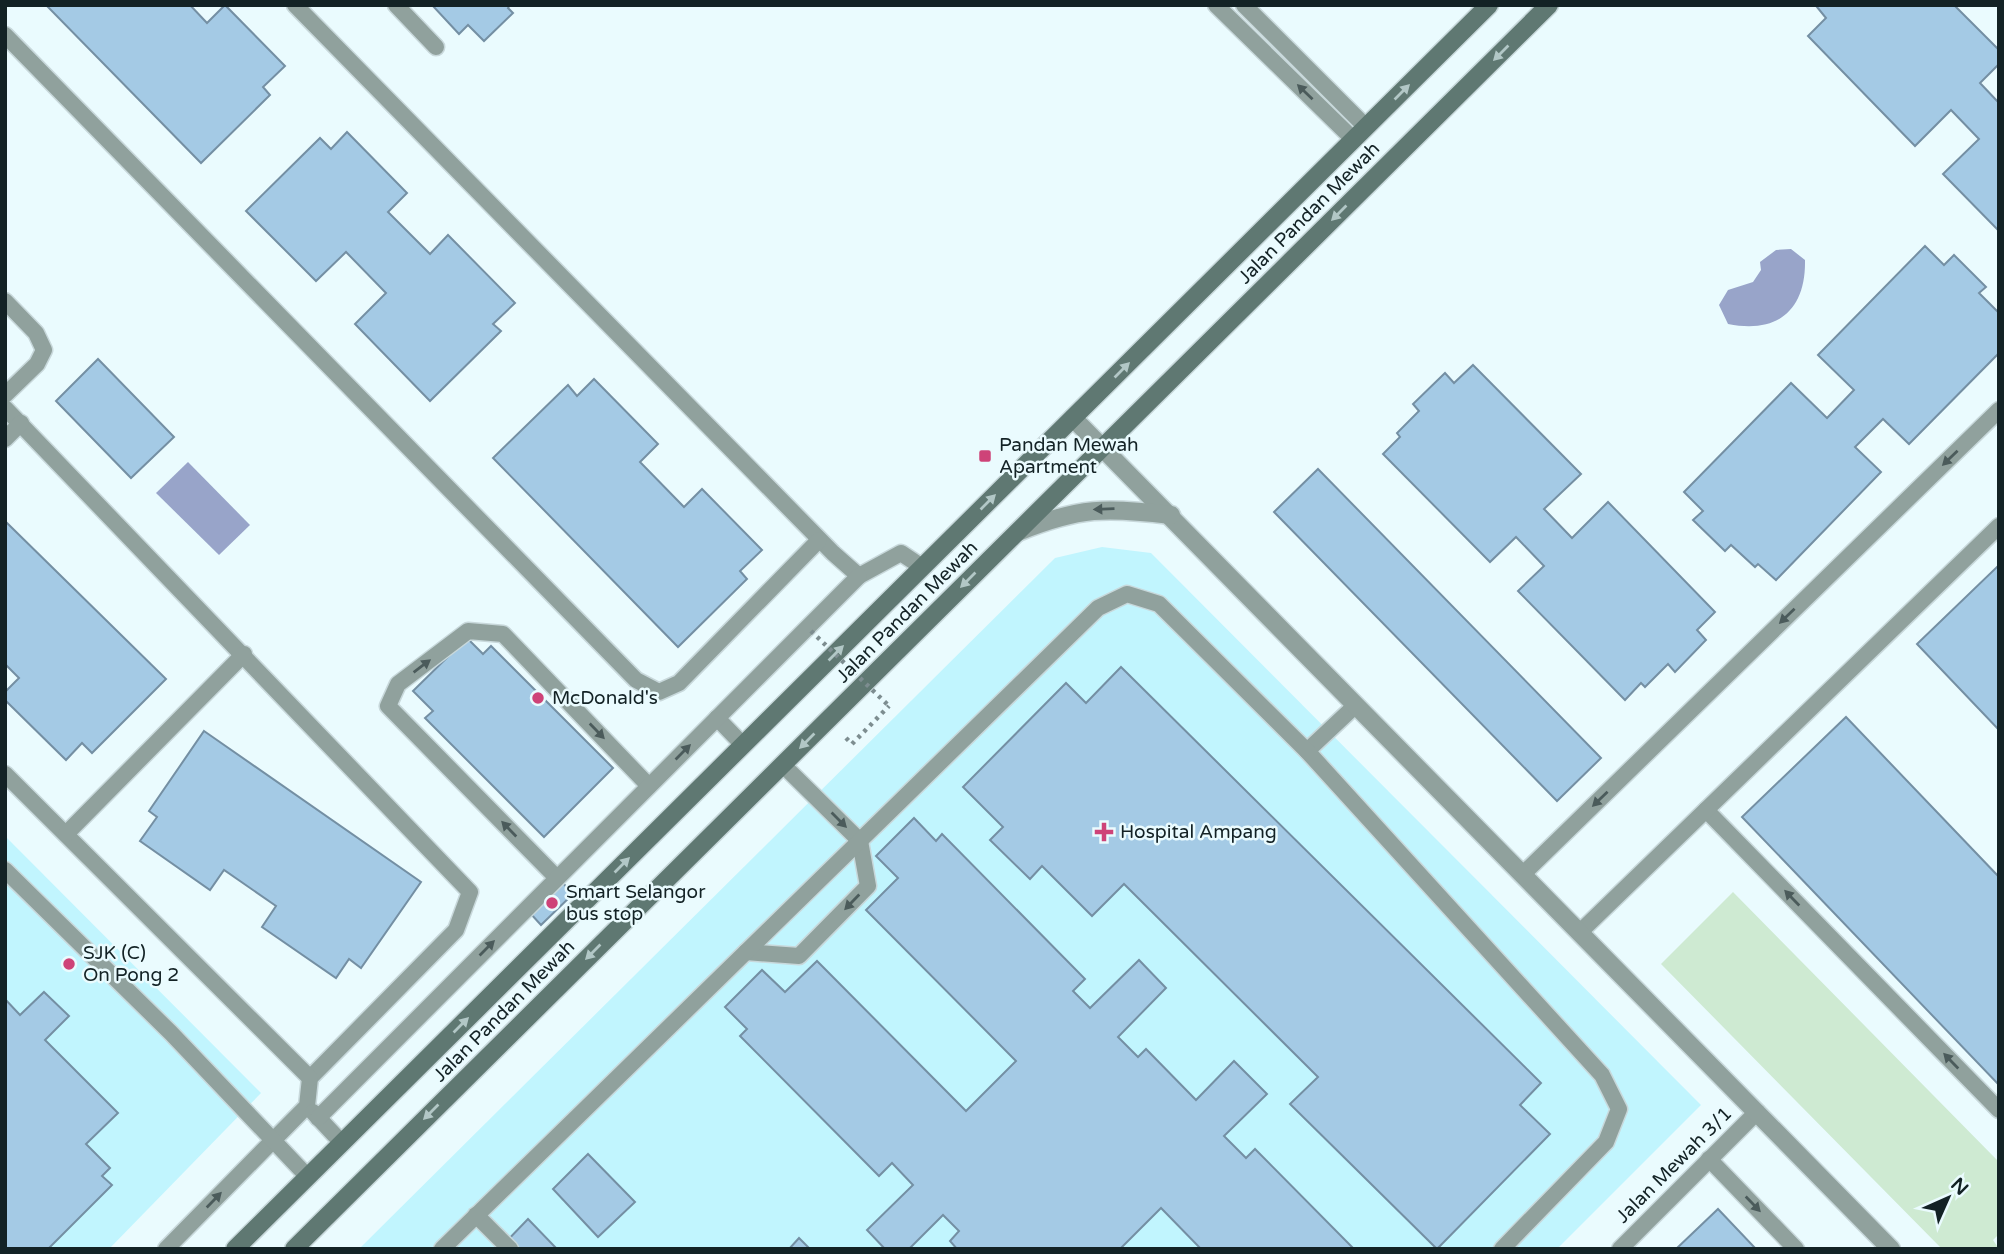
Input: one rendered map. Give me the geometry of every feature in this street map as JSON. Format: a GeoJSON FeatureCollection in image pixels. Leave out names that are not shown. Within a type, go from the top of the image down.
{"type":"FeatureCollection","features":[{"type":"Feature","properties":{"kind":"main road","name":"Jalan Pandan Mewah"},"geometry":{"type":"LineString","coordinates":[[235,1249],[1489,5]]}},
{"type":"Feature","properties":{"kind":"main road","name":"Jalan Pandan Mewah"},"geometry":{"type":"LineString","coordinates":[[294,1249],[1549,5]]}},
{"type":"Feature","properties":{"kind":"street"},"geometry":{"type":"LineString","coordinates":[[1073,418],[1891,1249]]}},
{"type":"Feature","properties":{"kind":"street"},"geometry":{"type":"LineString","coordinates":[[1017,532],[1082,510],[1108,508],[1171,515]]}},
{"type":"Feature","properties":{"kind":"lane"},"geometry":{"type":"LineString","coordinates":[[295,5],[819,540],[859,576]]}},
{"type":"Feature","properties":{"kind":"lane"},"geometry":{"type":"LineString","coordinates":[[396,5],[436,47]]}},
{"type":"Feature","properties":{"kind":"lane"},"geometry":{"type":"LineString","coordinates":[[1216,5],[1360,133]]}},
{"type":"Feature","properties":{"kind":"lane"},"geometry":{"type":"LineString","coordinates":[[1244,5],[1360,133]]}},
{"type":"Feature","properties":{"kind":"lane"},"geometry":{"type":"LineString","coordinates":[[5,34],[636,680],[659,692],[678,683],[819,540]]}},
{"type":"Feature","properties":{"kind":"lane"},"geometry":{"type":"LineString","coordinates":[[5,301],[36,333],[44,350],[37,364],[5,395]]}},
{"type":"Feature","properties":{"kind":"lane"},"geometry":{"type":"LineString","coordinates":[[5,408],[470,892],[456,930],[310,1078],[307,1106],[166,1249]]}},
{"type":"Feature","properties":{"kind":"lane"},"geometry":{"type":"LineString","coordinates":[[1522,875],[1999,410]]}},
{"type":"Feature","properties":{"kind":"lane"},"geometry":{"type":"LineString","coordinates":[[5,439],[22,424]]}},
{"type":"Feature","properties":{"kind":"lane"},"geometry":{"type":"LineString","coordinates":[[1579,933],[1999,526]]}},
{"type":"Feature","properties":{"kind":"lane"},"geometry":{"type":"LineString","coordinates":[[318,1118],[859,576],[901,553],[922,568]]}},
{"type":"Feature","properties":{"kind":"lane"},"geometry":{"type":"LineString","coordinates":[[442,1249],[1098,608],[1128,594],[1159,604],[1307,751],[1602,1075],[1619,1109],[1606,1142],[1502,1249]]}},
{"type":"Feature","properties":{"kind":"lane"},"geometry":{"type":"LineString","coordinates":[[557,878],[388,706],[398,684],[468,631],[503,634],[649,786]]}},
{"type":"Feature","properties":{"kind":"lane"},"geometry":{"type":"LineString","coordinates":[[66,834],[244,654]]}},
{"type":"Feature","properties":{"kind":"lane"},"geometry":{"type":"LineString","coordinates":[[1307,751],[1356,705]]}},
{"type":"Feature","properties":{"kind":"lane"},"geometry":{"type":"LineString","coordinates":[[717,718],[743,745]]}},
{"type":"Feature","properties":{"kind":"lane"},"geometry":{"type":"LineString","coordinates":[[746,952],[799,956],[868,886],[860,841],[783,765]]}},
{"type":"Feature","properties":{"kind":"lane"},"geometry":{"type":"LineString","coordinates":[[5,774],[310,1078]]}},
{"type":"Feature","properties":{"kind":"lane"},"geometry":{"type":"LineString","coordinates":[[1706,810],[1999,1110]]}},
{"type":"Feature","properties":{"kind":"lane"},"geometry":{"type":"LineString","coordinates":[[5,870],[171,1033],[308,1177]]}},
{"type":"Feature","properties":{"kind":"lane"},"geometry":{"type":"LineString","coordinates":[[307,1106],[342,1143]]}},
{"type":"Feature","properties":{"kind":"lane","name":"Jalan Mewah 3/1"},"geometry":{"type":"LineString","coordinates":[[1620,1249],[1757,1112]]}},
{"type":"Feature","properties":{"kind":"lane"},"geometry":{"type":"LineString","coordinates":[[1709,1159],[1796,1249]]}},
{"type":"Feature","properties":{"kind":"lane"},"geometry":{"type":"LineString","coordinates":[[476,1215],[510,1249]]}},
{"type":"Feature","properties":{"kind":"path"},"geometry":{"type":"LineString","coordinates":[[811,631],[889,706]]}},
{"type":"Feature","properties":{"kind":"shaded area"},"geometry":{"type":"Polygon","coordinates":[[[1791,249],[1805,260],[1804,278],[1794,305],[1775,321],[1746,326],[1728,324],[1719,305],[1728,290],[1753,282],[1761,270],[1760,262],[1776,250],[1791,249]]]}},
{"type":"Feature","properties":{"kind":"shaded area"},"geometry":{"type":"Polygon","coordinates":[[[188,462],[250,525],[219,555],[156,493],[188,462]]]}},
{"type":"Feature","properties":{"kind":"shaded area","name":"Hospital Ampang"},"geometry":{"type":"Polygon","coordinates":[[[1102,547],[1151,553],[1701,1105],[1557,1249],[359,1249],[1055,558],[1102,547]]]}},
{"type":"Feature","properties":{"kind":"shaded area","name":"SJK (C) On Pong 2"},"geometry":{"type":"Polygon","coordinates":[[[5,836],[261,1093],[109,1249],[5,1249],[5,836]]]}},
{"type":"Feature","properties":{"kind":"green space"},"geometry":{"type":"Polygon","coordinates":[[[1733,892],[1999,1162],[1999,1234],[1993,1240],[1999,1249],[1942,1249],[1661,964],[1733,892]]]}},
{"type":"Feature","properties":{"kind":"building"},"geometry":{"type":"Polygon","coordinates":[[[46,5],[190,5],[207,23],[225,5],[285,66],[263,87],[270,95],[201,163],[46,5]]]}},
{"type":"Feature","properties":{"kind":"building"},"geometry":{"type":"Polygon","coordinates":[[[432,5],[510,5],[508,8],[513,13],[484,41],[468,25],[459,34],[432,5]]]}},
{"type":"Feature","properties":{"kind":"building"},"geometry":{"type":"Polygon","coordinates":[[[1954,5],[1999,50],[1999,64],[1980,83],[1999,103],[1999,231],[1943,174],[1979,139],[1951,110],[1915,146],[1808,36],[1826,18],[1817,7],[1954,5]]]}},
{"type":"Feature","properties":{"kind":"building"},"geometry":{"type":"Polygon","coordinates":[[[347,132],[407,193],[388,212],[430,254],[448,235],[515,303],[493,324],[501,331],[430,401],[355,324],[386,293],[346,252],[316,281],[246,211],[320,138],[331,149],[347,132]]]}},
{"type":"Feature","properties":{"kind":"building"},"geometry":{"type":"Polygon","coordinates":[[[1925,246],[1944,265],[1954,255],[1986,287],[1979,293],[1999,313],[1999,353],[1909,444],[1883,419],[1855,447],[1881,472],[1776,580],[1758,564],[1755,567],[1731,545],[1725,551],[1693,520],[1703,511],[1684,492],[1791,383],[1827,418],[1854,390],[1818,355],[1925,246]]]}},
{"type":"Feature","properties":{"kind":"building"},"geometry":{"type":"Polygon","coordinates":[[[98,359],[174,437],[131,478],[56,401],[98,359]]]}},
{"type":"Feature","properties":{"kind":"building"},"geometry":{"type":"Polygon","coordinates":[[[1473,365],[1581,474],[1544,509],[1572,538],[1608,502],[1715,612],[1697,630],[1706,640],[1675,672],[1668,664],[1645,687],[1641,683],[1625,700],[1518,591],[1544,566],[1516,537],[1490,562],[1383,454],[1400,437],[1397,433],[1419,411],[1413,404],[1445,373],[1454,383],[1473,365]]]}},
{"type":"Feature","properties":{"kind":"building"},"geometry":{"type":"Polygon","coordinates":[[[594,379],[658,444],[640,462],[684,507],[702,489],[762,550],[740,571],[747,579],[678,647],[493,458],[568,385],[577,396],[594,379]]]}},
{"type":"Feature","properties":{"kind":"building"},"geometry":{"type":"Polygon","coordinates":[[[1318,469],[1601,758],[1557,801],[1274,512],[1318,469]]]}},
{"type":"Feature","properties":{"kind":"building"},"geometry":{"type":"Polygon","coordinates":[[[5,521],[166,679],[92,753],[82,743],[66,760],[5,700],[5,692],[19,678],[5,664],[5,521]]]}},
{"type":"Feature","properties":{"kind":"building"},"geometry":{"type":"Polygon","coordinates":[[[1999,565],[1999,730],[1917,644],[1999,565]]]}},
{"type":"Feature","properties":{"kind":"building"},"geometry":{"type":"Polygon","coordinates":[[[467,638],[483,654],[491,646],[613,768],[544,837],[425,718],[433,711],[413,691],[467,638]]]}},
{"type":"Feature","properties":{"kind":"building"},"geometry":{"type":"Polygon","coordinates":[[[1121,667],[1541,1083],[1520,1105],[1550,1134],[1437,1249],[1290,1104],[1318,1077],[1124,884],[1092,916],[1042,866],[1030,879],[990,840],[1003,827],[963,787],[1066,683],[1086,703],[1121,667]]]}},
{"type":"Feature","properties":{"kind":"building"},"geometry":{"type":"Polygon","coordinates":[[[1846,717],[1999,877],[1999,1085],[1742,817],[1846,717]]]}},
{"type":"Feature","properties":{"kind":"building"},"geometry":{"type":"Polygon","coordinates":[[[204,731],[421,882],[361,968],[349,959],[336,978],[262,927],[276,906],[224,870],[210,890],[140,841],[157,817],[149,811],[204,731]]]}},
{"type":"Feature","properties":{"kind":"building"},"geometry":{"type":"Polygon","coordinates":[[[914,818],[936,841],[942,834],[1085,979],[1073,991],[1090,1008],[1139,960],[1166,988],[1118,1037],[1138,1057],[1146,1049],[1196,1100],[1234,1061],[1267,1094],[1224,1136],[1246,1158],[1255,1149],[1354,1249],[1201,1249],[1161,1208],[1120,1249],[957,1249],[950,1241],[959,1231],[943,1215],[909,1249],[885,1249],[867,1230],[913,1185],[892,1163],[879,1176],[740,1036],[747,1029],[725,1007],[762,970],[785,992],[817,961],[966,1111],[1016,1061],[866,910],[898,878],[876,856],[914,818]]]}},
{"type":"Feature","properties":{"kind":"building","name":"Smart Selangor bus stop"},"geometry":{"type":"Polygon","coordinates":[[[562,882],[573,894],[541,925],[530,913],[562,882]]]}},
{"type":"Feature","properties":{"kind":"building"},"geometry":{"type":"Polygon","coordinates":[[[44,992],[69,1016],[45,1040],[118,1113],[86,1144],[110,1168],[102,1176],[112,1185],[48,1249],[5,1249],[5,999],[20,1015],[44,992]]]}},
{"type":"Feature","properties":{"kind":"building"},"geometry":{"type":"Polygon","coordinates":[[[588,1154],[635,1202],[598,1237],[553,1189],[588,1154]]]}},
{"type":"Feature","properties":{"kind":"building"},"geometry":{"type":"Polygon","coordinates":[[[1718,1209],[1756,1249],[1676,1249],[1718,1209]]]}},
{"type":"Feature","properties":{"kind":"building"},"geometry":{"type":"Polygon","coordinates":[[[528,1219],[557,1249],[499,1249],[528,1219]]]}},
{"type":"Feature","properties":{"kind":"building"},"geometry":{"type":"Polygon","coordinates":[[[799,1238],[810,1249],[789,1249],[799,1238]]]}},
{"type":"Feature","properties":{"kind":"place","name":"Pandan Mewah Apartment"},"geometry":{"type":"Point","coordinates":[985,456]}},
{"type":"Feature","properties":{"kind":"place","name":"McDonald's"},"geometry":{"type":"Point","coordinates":[538,698]}},
{"type":"Feature","properties":{"kind":"place","name":"Hospital Ampang"},"geometry":{"type":"Point","coordinates":[1104,832]}},
{"type":"Feature","properties":{"kind":"place","name":"Smart Selangor bus stop"},"geometry":{"type":"Point","coordinates":[552,903]}},
{"type":"Feature","properties":{"kind":"place","name":"SJK (C) On Pong 2"},"geometry":{"type":"Point","coordinates":[69,964]}}]}
